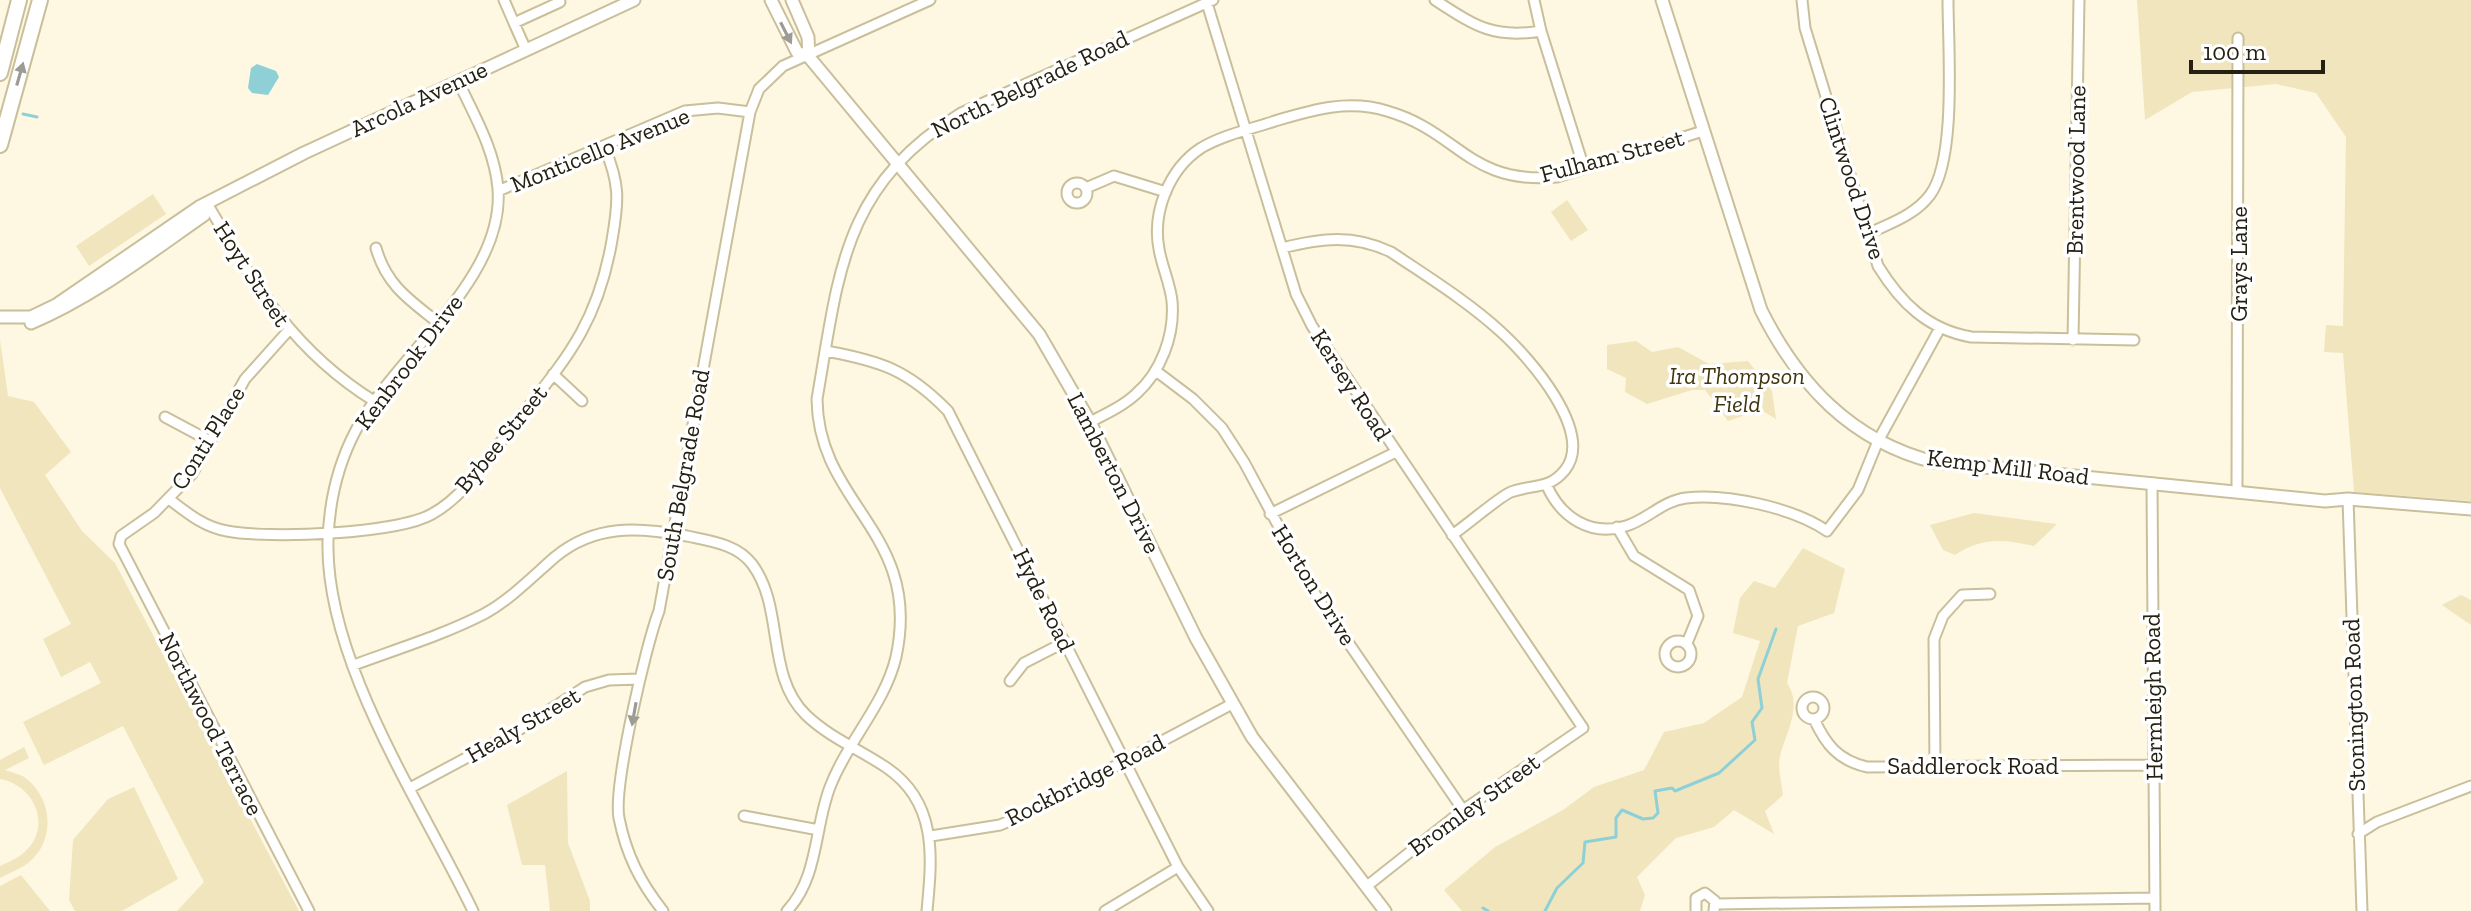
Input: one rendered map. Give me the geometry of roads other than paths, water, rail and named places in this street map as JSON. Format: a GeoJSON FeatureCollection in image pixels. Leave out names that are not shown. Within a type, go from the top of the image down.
{"type":"FeatureCollection","features":[{"type":"Feature","properties":{"kind":"main road"},"geometry":{"type":"LineString","coordinates":[[0,73],[19,0]]}},
{"type":"Feature","properties":{"kind":"main road"},"geometry":{"type":"LineString","coordinates":[[0,145],[40,0]]}},
{"type":"Feature","properties":{"kind":"street"},"geometry":{"type":"LineString","coordinates":[[504,0],[526,50]]}},
{"type":"Feature","properties":{"kind":"street","name":"Arcola Avenue"},"geometry":{"type":"LineString","coordinates":[[0,317],[31,317],[56,305],[186,215],[304,153],[634,0]]}},
{"type":"Feature","properties":{"kind":"street","name":"Lamberton Drive"},"geometry":{"type":"LineString","coordinates":[[771,0],[797,52],[809,57],[1039,334],[1090,422],[1232,704],[1287,786],[1385,911]]}},
{"type":"Feature","properties":{"kind":"street","name":"Lamberton Drive"},"geometry":{"type":"LineString","coordinates":[[792,0],[808,37],[809,57]]}},
{"type":"Feature","properties":{"kind":"street"},"geometry":{"type":"LineString","coordinates":[[809,57],[930,0]]}},
{"type":"Feature","properties":{"kind":"street"},"geometry":{"type":"LineString","coordinates":[[1435,0],[1488,31],[1512,36],[1541,31]]}},
{"type":"Feature","properties":{"kind":"street"},"geometry":{"type":"LineString","coordinates":[[1534,0],[1584,168]]}},
{"type":"Feature","properties":{"kind":"street","name":"Kemp Mill Road"},"geometry":{"type":"LineString","coordinates":[[1662,0],[1761,310],[1782,351],[1823,401],[1878,441],[1934,462],[2308,498],[2326,493],[2346,500],[2471,509]]}},
{"type":"Feature","properties":{"kind":"street","name":"Clintwood Drive"},"geometry":{"type":"LineString","coordinates":[[1802,0],[1805,28],[1878,266],[1893,291],[1915,313],[1940,328],[1971,337],[2134,340]]}},
{"type":"Feature","properties":{"kind":"street"},"geometry":{"type":"LineString","coordinates":[[1868,234],[1910,214],[1930,195],[1939,178],[1946,146],[1948,0]]}},
{"type":"Feature","properties":{"kind":"street","name":"Brentwood Lane"},"geometry":{"type":"LineString","coordinates":[[2073,340],[2079,0]]}},
{"type":"Feature","properties":{"kind":"street","name":"Kersey Road"},"geometry":{"type":"LineString","coordinates":[[1208,1],[1296,294],[1312,326],[1583,728]]}},
{"type":"Feature","properties":{"kind":"street","name":"North Belgrade Road"},"geometry":{"type":"LineString","coordinates":[[787,911],[807,884],[829,787],[895,660],[901,620],[892,562],[835,472],[821,439],[817,399],[850,238],[874,190],[897,161],[925,135],[961,113],[1208,1]]}},
{"type":"Feature","properties":{"kind":"street"},"geometry":{"type":"LineString","coordinates":[[514,23],[560,2]]}},
{"type":"Feature","properties":{"kind":"street","name":"Grays Lane"},"geometry":{"type":"LineString","coordinates":[[2237,491],[2238,38]]}},
{"type":"Feature","properties":{"kind":"street","name":"South Belgrade Road"},"geometry":{"type":"LineString","coordinates":[[663,911],[642,886],[630,861],[619,818],[619,796],[640,679],[659,611],[750,112],[759,89],[772,74],[809,57]]}},
{"type":"Feature","properties":{"kind":"street","name":"Kenbrook Drive"},"geometry":{"type":"LineString","coordinates":[[458,81],[487,144],[498,191],[493,226],[482,258],[468,283],[374,401],[342,463],[329,531],[332,592],[354,665],[410,788],[473,911]]}},
{"type":"Feature","properties":{"kind":"street","name":"Fulham Street"},"geometry":{"type":"LineString","coordinates":[[1090,422],[1127,402],[1156,371],[1172,323],[1172,303],[1157,233],[1166,192],[1177,170],[1202,148],[1313,109],[1357,105],[1389,111],[1409,119],[1500,174],[1532,179],[1557,177],[1703,131]]}},
{"type":"Feature","properties":{"kind":"street","name":"Monticello Avenue"},"geometry":{"type":"LineString","coordinates":[[498,191],[685,111],[718,108],[750,112]]}},
{"type":"Feature","properties":{"kind":"street","name":"Bybee Street"},"geometry":{"type":"LineString","coordinates":[[169,499],[194,519],[226,531],[329,531],[404,525],[445,506],[468,484],[588,326],[606,278],[620,197],[616,173],[604,146]]}},
{"type":"Feature","properties":{"kind":"street"},"geometry":{"type":"LineString","coordinates":[[1086,188],[1104,177],[1114,176],[1166,192]]}},
{"type":"Feature","properties":{"kind":"street","name":"Arcola Avenue"},"geometry":{"type":"LineString","coordinates":[[0,326],[29,325],[55,316],[204,215],[208,205]]}},
{"type":"Feature","properties":{"kind":"street","name":"Hoyt Street"},"geometry":{"type":"LineString","coordinates":[[208,205],[269,307],[288,331],[323,366],[374,401]]}},
{"type":"Feature","properties":{"kind":"street"},"geometry":{"type":"LineString","coordinates":[[1282,248],[1336,237],[1376,245],[1472,308],[1502,333],[1532,367],[1574,433],[1574,450],[1569,465],[1547,486],[1507,493],[1452,535]]}},
{"type":"Feature","properties":{"kind":"street"},"geometry":{"type":"LineString","coordinates":[[376,248],[382,270],[394,288],[436,321]]}},
{"type":"Feature","properties":{"kind":"street"},"geometry":{"type":"LineString","coordinates":[[1547,486],[1555,505],[1568,519],[1592,526],[1627,526],[1666,503],[1699,497],[1787,510],[1827,531],[1858,490],[1878,441],[1940,328]]}},
{"type":"Feature","properties":{"kind":"street","name":"Conti Place"},"geometry":{"type":"LineString","coordinates":[[121,536],[169,499],[192,474],[245,379],[288,331]]}},
{"type":"Feature","properties":{"kind":"street","name":"Hyde Road"},"geometry":{"type":"LineString","coordinates":[[826,351],[871,359],[903,372],[923,386],[948,411],[1178,867],[1208,911]]}},
{"type":"Feature","properties":{"kind":"street","name":"Horton Drive"},"geometry":{"type":"LineString","coordinates":[[1156,371],[1193,399],[1222,428],[1244,462],[1315,594],[1463,810]]}},
{"type":"Feature","properties":{"kind":"street"},"geometry":{"type":"LineString","coordinates":[[553,374],[582,401]]}},
{"type":"Feature","properties":{"kind":"street"},"geometry":{"type":"LineString","coordinates":[[165,417],[210,441]]}},
{"type":"Feature","properties":{"kind":"street"},"geometry":{"type":"LineString","coordinates":[[1270,514],[1396,452]]}},
{"type":"Feature","properties":{"kind":"street","name":"Hermleigh Road"},"geometry":{"type":"LineString","coordinates":[[2152,483],[2155,911]]}},
{"type":"Feature","properties":{"kind":"street","name":"Stonington Road"},"geometry":{"type":"LineString","coordinates":[[2346,500],[2362,911]]}},
{"type":"Feature","properties":{"kind":"street"},"geometry":{"type":"LineString","coordinates":[[1617,527],[1634,556],[1689,590],[1698,616],[1687,643]]}},
{"type":"Feature","properties":{"kind":"street"},"geometry":{"type":"LineString","coordinates":[[354,665],[485,613],[515,594],[557,556],[598,533],[639,528],[719,542],[750,561],[765,582],[782,672],[792,696],[804,713],[850,747],[889,769],[921,806],[931,836],[927,911]]}},
{"type":"Feature","properties":{"kind":"street","name":"Northwood Terrace"},"geometry":{"type":"LineString","coordinates":[[121,536],[121,550],[309,911]]}},
{"type":"Feature","properties":{"kind":"street"},"geometry":{"type":"LineString","coordinates":[[1935,767],[1934,639],[1943,616],[1962,595],[1990,594]]}},
{"type":"Feature","properties":{"kind":"street"},"geometry":{"type":"LineString","coordinates":[[1010,681],[1024,663],[1065,642]]}},
{"type":"Feature","properties":{"kind":"street","name":"Healy Street"},"geometry":{"type":"LineString","coordinates":[[410,788],[522,728],[585,687],[609,680],[640,679]]}},
{"type":"Feature","properties":{"kind":"street","name":"Rockbridge Road"},"geometry":{"type":"LineString","coordinates":[[931,836],[1000,825],[1019,817],[1232,704]]}},
{"type":"Feature","properties":{"kind":"street","name":"Saddlerock Road"},"geometry":{"type":"LineString","coordinates":[[1814,719],[1823,741],[1851,763],[1867,767],[2155,765]]}},
{"type":"Feature","properties":{"kind":"street","name":"Bromley Street"},"geometry":{"type":"LineString","coordinates":[[1367,886],[1463,810],[1583,728]]}},
{"type":"Feature","properties":{"kind":"street"},"geometry":{"type":"LineString","coordinates":[[2358,834],[2377,822],[2471,786]]}},
{"type":"Feature","properties":{"kind":"street"},"geometry":{"type":"LineString","coordinates":[[744,816],[819,830]]}},
{"type":"Feature","properties":{"kind":"street"},"geometry":{"type":"LineString","coordinates":[[1105,911],[1178,867]]}},
{"type":"Feature","properties":{"kind":"street"},"geometry":{"type":"LineString","coordinates":[[1696,911],[1695,901],[1701,894],[1711,895],[1715,908],[2154,898]]}},
{"type":"Feature","properties":{"kind":"water"},"geometry":{"type":"Polygon","coordinates":[[[257,64],[276,71],[279,77],[268,95],[252,93],[248,88],[251,68],[257,64]]]}},
{"type":"Feature","properties":{"kind":"waterway"},"geometry":{"type":"LineString","coordinates":[[23,114],[37,117]]}},
{"type":"Feature","properties":{"kind":"waterway"},"geometry":{"type":"LineString","coordinates":[[1545,911],[1557,888],[1583,863],[1585,842],[1616,837],[1616,818],[1622,810],[1643,819],[1653,818],[1658,813],[1655,791],[1672,788],[1675,791],[1719,773],[1755,740],[1752,722],[1762,708],[1758,679],[1776,629]]}},
{"type":"Feature","properties":{"kind":"waterway"},"geometry":{"type":"LineString","coordinates":[[1483,908],[1488,911]]}},
{"type":"Feature","properties":{"kind":"park label","name":"Ira Thompson Field"},"geometry":{"type":"Point","coordinates":[1737,390]}}]}
